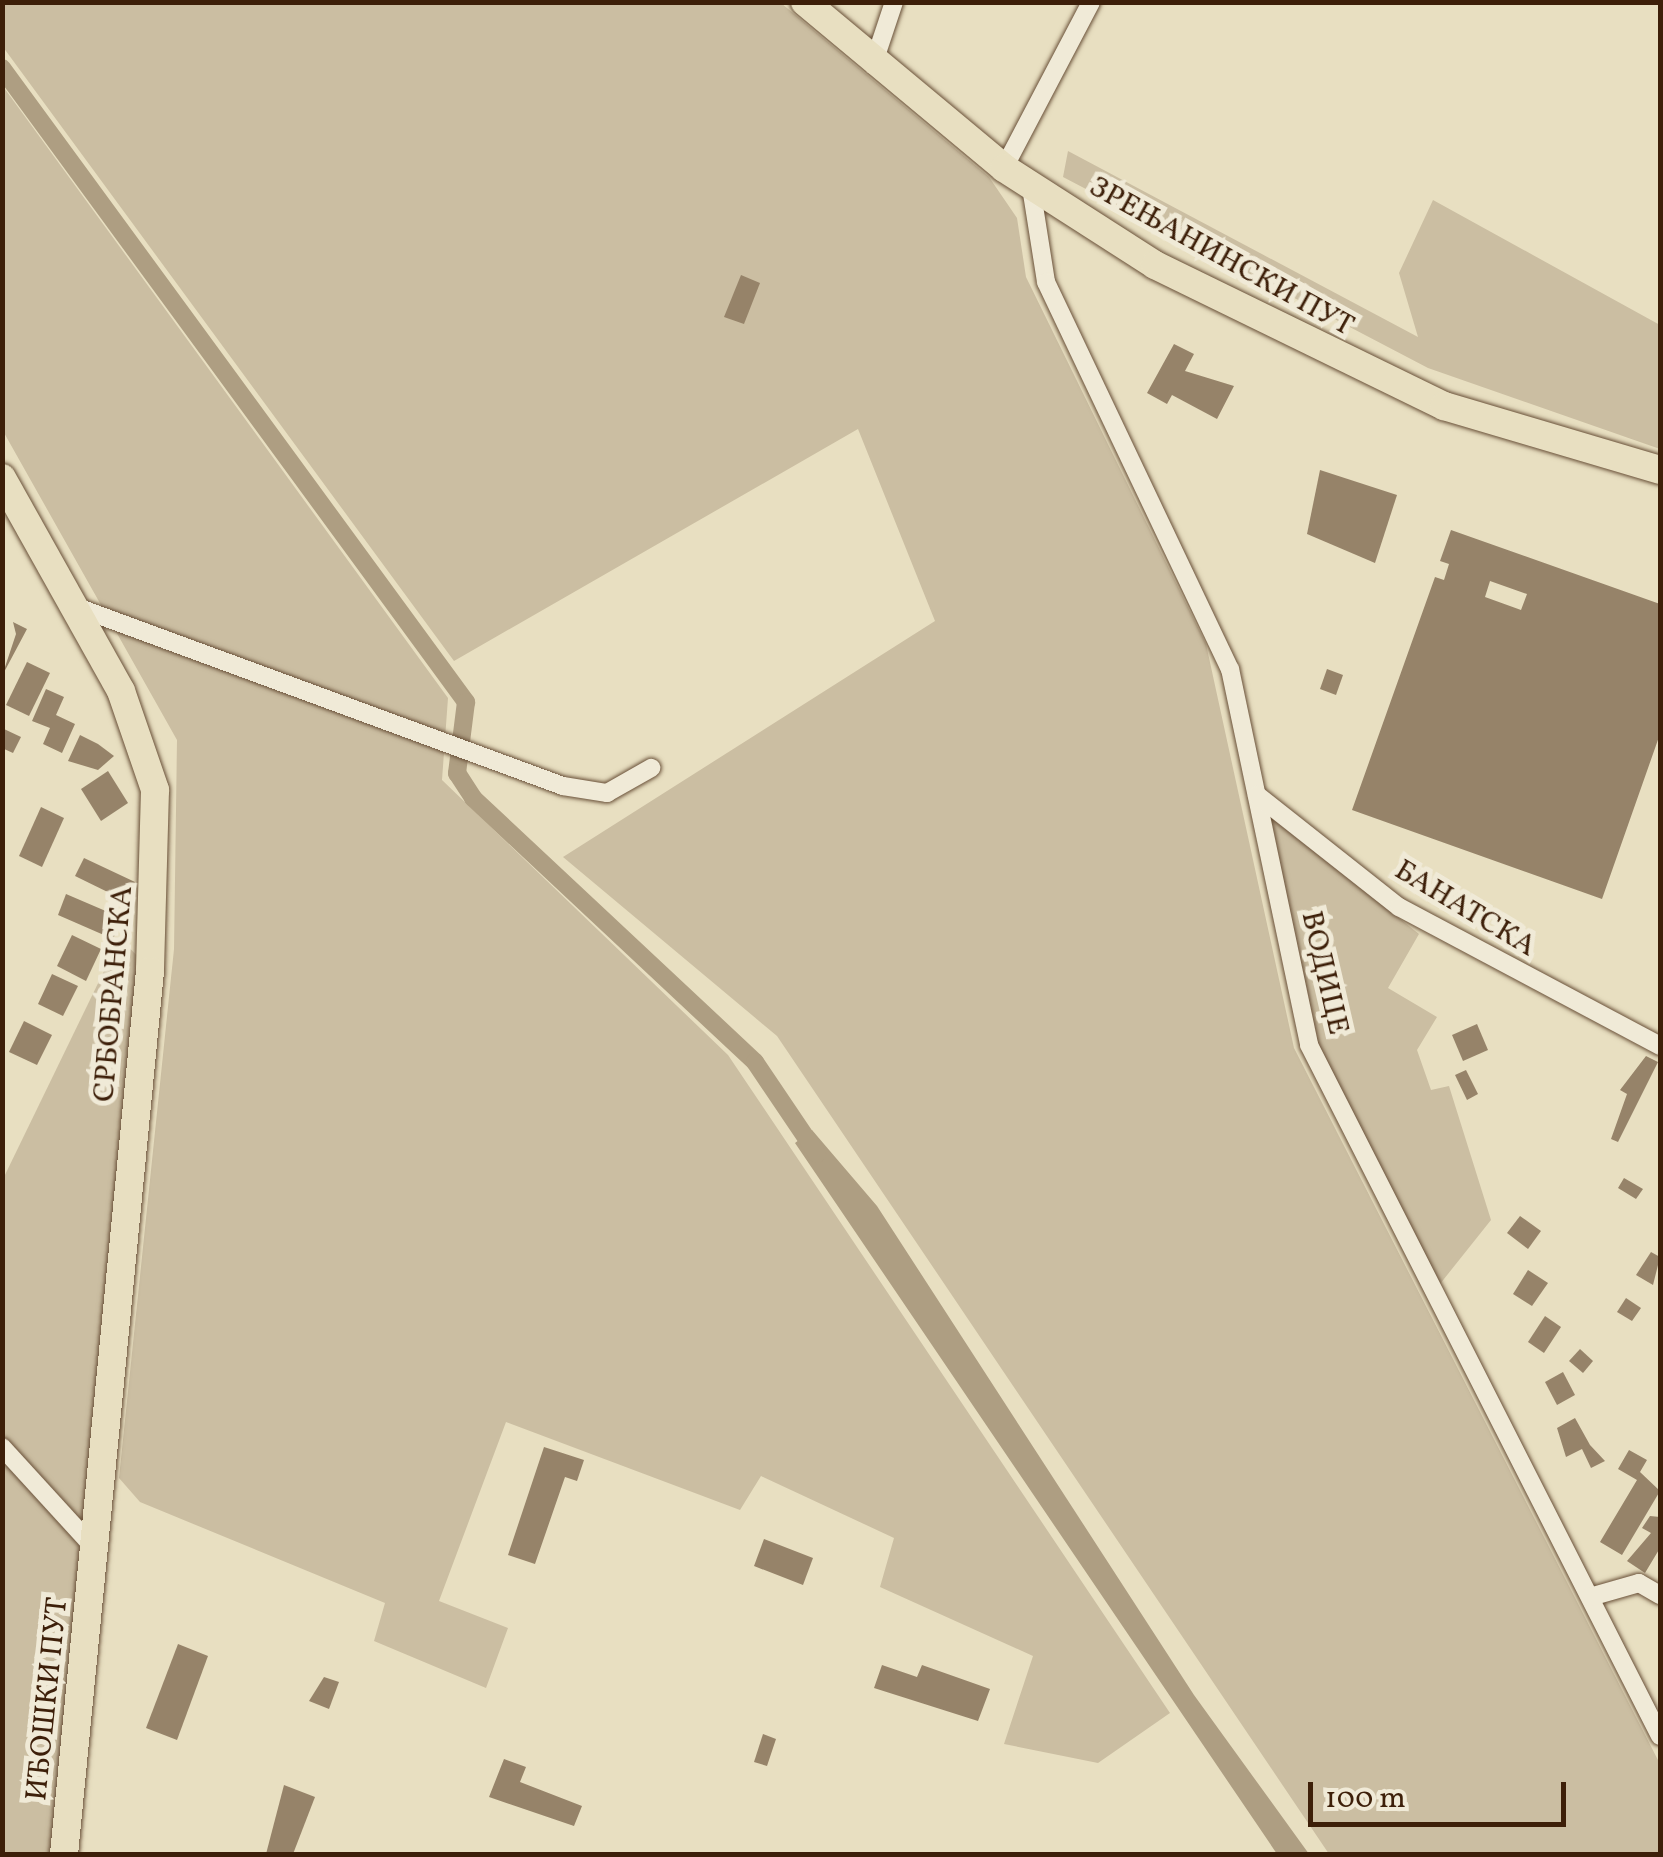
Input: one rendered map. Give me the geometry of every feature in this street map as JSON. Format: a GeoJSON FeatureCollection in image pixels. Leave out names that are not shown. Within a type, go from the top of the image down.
{"type":"FeatureCollection","features":[{"type":"Feature","properties":{"kind":"main road","name":"ЗРЕЊАНИНСКИ ПУТ"},"geometry":{"type":"LineString","coordinates":[[804,2],[873,65],[1031,187],[1316,350],[1444,406],[1660,470]]}},
{"type":"Feature","properties":{"kind":"main road","name":"СРБОБРАНСКА"},"geometry":{"type":"LineString","coordinates":[[2,478],[74,606],[146,747],[157,868],[97,1550]]}},
{"type":"Feature","properties":{"kind":"main road","name":"ИЂОШКИ ПУТ"},"geometry":{"type":"LineString","coordinates":[[64,1854],[97,1550]]}},
{"type":"Feature","properties":{"kind":"street"},"geometry":{"type":"LineString","coordinates":[[873,65],[894,2]]}},
{"type":"Feature","properties":{"kind":"street"},"geometry":{"type":"LineString","coordinates":[[1004,168],[1091,2]]}},
{"type":"Feature","properties":{"kind":"street","name":"ВОДИЦЕ"},"geometry":{"type":"LineString","coordinates":[[1031,187],[1046,282],[1205,602],[1258,795],[1309,1046],[1660,1736]]}},
{"type":"Feature","properties":{"kind":"street"},"geometry":{"type":"LineString","coordinates":[[74,606],[477,754],[608,793],[651,768]]}},
{"type":"Feature","properties":{"kind":"street","name":"БАНАТСКА"},"geometry":{"type":"LineString","coordinates":[[1258,795],[1400,907],[1660,1046]]}},
{"type":"Feature","properties":{"kind":"street"},"geometry":{"type":"LineString","coordinates":[[2,1447],[97,1550]]}},
{"type":"Feature","properties":{"kind":"street"},"geometry":{"type":"LineString","coordinates":[[1590,1597],[1639,1583],[1660,1595]]}},
{"type":"Feature","properties":{"kind":"shaded area"},"geometry":{"type":"Polygon","coordinates":[[[2,3],[781,3],[989,177],[1017,218],[1026,277],[1206,644],[1294,1048],[1660,1764],[1660,1854],[1329,1854],[777,1036],[563,857],[935,621],[858,429],[454,661],[3,47],[2,3]]]}},
{"type":"Feature","properties":{"kind":"shaded area"},"geometry":{"type":"Polygon","coordinates":[[[2,85],[448,698],[442,780],[728,1055],[1170,1713],[1098,1763],[1004,1744],[1033,1656],[880,1587],[894,1538],[761,1476],[740,1510],[506,1422],[439,1601],[508,1628],[486,1688],[374,1641],[385,1603],[140,1502],[119,1478],[174,949],[177,740],[3,431],[2,85]]]}},
{"type":"Feature","properties":{"kind":"shaded area"},"geometry":{"type":"Polygon","coordinates":[[[1068,151],[1418,337],[1399,273],[1433,200],[1660,325],[1660,449],[1428,368],[1063,177],[1068,151]]]}},
{"type":"Feature","properties":{"kind":"shaded area"},"geometry":{"type":"Polygon","coordinates":[[[1271,817],[1419,934],[1388,988],[1437,1017],[1417,1050],[1431,1090],[1449,1086],[1491,1220],[1436,1289],[1316,1045],[1271,817]]]}},
{"type":"Feature","properties":{"kind":"shaded area"},"geometry":{"type":"Polygon","coordinates":[[[120,938],[143,962],[55,1854],[3,1854],[3,1179],[120,938]]]}},
{"type":"Feature","properties":{"kind":"shaded area"},"geometry":{"type":"Polygon","coordinates":[[[812,1130],[877,1206],[1194,1695],[1309,1854],[1277,1854],[795,1143],[812,1130]]]}},
{"type":"Feature","properties":{"kind":"building"},"geometry":{"type":"Polygon","coordinates":[[[741,275],[760,283],[744,324],[724,317],[741,275]]]}},
{"type":"Feature","properties":{"kind":"building"},"geometry":{"type":"Polygon","coordinates":[[[1174,344],[1194,354],[1185,371],[1234,386],[1217,419],[1172,395],[1167,404],[1147,393],[1174,344]]]}},
{"type":"Feature","properties":{"kind":"building"},"geometry":{"type":"Polygon","coordinates":[[[1320,470],[1397,495],[1375,563],[1307,534],[1320,470]]]}},
{"type":"Feature","properties":{"kind":"building"},"geometry":{"type":"Polygon","coordinates":[[[1451,530],[1660,604],[1660,734],[1602,899],[1352,810],[1435,577],[1444,580],[1449,564],[1440,561],[1451,530]],[[1490,581],[1485,597],[1521,610],[1527,594],[1490,581]]]}},
{"type":"Feature","properties":{"kind":"building"},"geometry":{"type":"Polygon","coordinates":[[[13,622],[27,629],[2,676],[16,634],[13,622]]]}},
{"type":"Feature","properties":{"kind":"building"},"geometry":{"type":"Polygon","coordinates":[[[27,662],[50,673],[29,716],[6,705],[27,662]]]}},
{"type":"Feature","properties":{"kind":"building"},"geometry":{"type":"Polygon","coordinates":[[[1327,669],[1343,675],[1336,695],[1320,689],[1327,669]]]}},
{"type":"Feature","properties":{"kind":"building"},"geometry":{"type":"Polygon","coordinates":[[[46,689],[64,697],[56,715],[75,724],[62,753],[43,744],[50,728],[32,721],[46,689]]]}},
{"type":"Feature","properties":{"kind":"building"},"geometry":{"type":"Polygon","coordinates":[[[4,729],[21,737],[13,753],[2,748],[4,729]]]}},
{"type":"Feature","properties":{"kind":"building"},"geometry":{"type":"Polygon","coordinates":[[[80,735],[114,756],[98,770],[68,761],[80,735]]]}},
{"type":"Feature","properties":{"kind":"building"},"geometry":{"type":"Polygon","coordinates":[[[108,771],[128,803],[101,821],[81,789],[108,771]]]}},
{"type":"Feature","properties":{"kind":"building"},"geometry":{"type":"Polygon","coordinates":[[[41,807],[64,818],[42,867],[19,856],[41,807]]]}},
{"type":"Feature","properties":{"kind":"building"},"geometry":{"type":"Polygon","coordinates":[[[84,858],[135,882],[126,901],[75,876],[84,858]]]}},
{"type":"Feature","properties":{"kind":"building"},"geometry":{"type":"Polygon","coordinates":[[[66,894],[122,918],[113,939],[58,915],[66,894]]]}},
{"type":"Feature","properties":{"kind":"building"},"geometry":{"type":"Polygon","coordinates":[[[72,935],[101,949],[86,981],[57,966],[72,935]]]}},
{"type":"Feature","properties":{"kind":"building"},"geometry":{"type":"Polygon","coordinates":[[[52,974],[78,986],[63,1016],[38,1004],[52,974]]]}},
{"type":"Feature","properties":{"kind":"building"},"geometry":{"type":"Polygon","coordinates":[[[24,1021],[52,1035],[37,1065],[9,1052],[24,1021]]]}},
{"type":"Feature","properties":{"kind":"building"},"geometry":{"type":"Polygon","coordinates":[[[1477,1024],[1488,1050],[1463,1061],[1452,1035],[1477,1024]]]}},
{"type":"Feature","properties":{"kind":"building"},"geometry":{"type":"Polygon","coordinates":[[[1646,1056],[1658,1062],[1618,1142],[1611,1139],[1627,1094],[1620,1090],[1646,1056]]]}},
{"type":"Feature","properties":{"kind":"building"},"geometry":{"type":"Polygon","coordinates":[[[1466,1070],[1478,1094],[1467,1100],[1455,1075],[1466,1070]]]}},
{"type":"Feature","properties":{"kind":"building"},"geometry":{"type":"Polygon","coordinates":[[[1624,1178],[1643,1189],[1636,1199],[1618,1188],[1624,1178]]]}},
{"type":"Feature","properties":{"kind":"building"},"geometry":{"type":"Polygon","coordinates":[[[1520,1216],[1541,1231],[1528,1249],[1507,1233],[1520,1216]]]}},
{"type":"Feature","properties":{"kind":"building"},"geometry":{"type":"Polygon","coordinates":[[[1651,1252],[1660,1257],[1653,1285],[1636,1275],[1651,1252]]]}},
{"type":"Feature","properties":{"kind":"building"},"geometry":{"type":"Polygon","coordinates":[[[1528,1270],[1548,1283],[1532,1306],[1513,1294],[1528,1270]]]}},
{"type":"Feature","properties":{"kind":"building"},"geometry":{"type":"Polygon","coordinates":[[[1626,1298],[1641,1308],[1632,1321],[1617,1312],[1626,1298]]]}},
{"type":"Feature","properties":{"kind":"building"},"geometry":{"type":"Polygon","coordinates":[[[1545,1316],[1561,1327],[1544,1353],[1528,1342],[1545,1316]]]}},
{"type":"Feature","properties":{"kind":"building"},"geometry":{"type":"Polygon","coordinates":[[[1580,1349],[1593,1361],[1583,1373],[1569,1361],[1580,1349]]]}},
{"type":"Feature","properties":{"kind":"building"},"geometry":{"type":"Polygon","coordinates":[[[1563,1372],[1575,1395],[1557,1405],[1545,1382],[1563,1372]]]}},
{"type":"Feature","properties":{"kind":"building"},"geometry":{"type":"Polygon","coordinates":[[[1575,1418],[1590,1445],[1605,1461],[1591,1468],[1582,1449],[1566,1457],[1557,1428],[1575,1418]]]}},
{"type":"Feature","properties":{"kind":"building"},"geometry":{"type":"Polygon","coordinates":[[[544,1447],[584,1460],[577,1481],[565,1477],[535,1564],[508,1555],[544,1447]]]}},
{"type":"Feature","properties":{"kind":"building"},"geometry":{"type":"Polygon","coordinates":[[[1629,1450],[1647,1460],[1640,1472],[1660,1491],[1622,1555],[1600,1542],[1637,1480],[1618,1469],[1629,1450]]]}},
{"type":"Feature","properties":{"kind":"building"},"geometry":{"type":"Polygon","coordinates":[[[1650,1516],[1660,1517],[1660,1548],[1645,1573],[1627,1561],[1651,1533],[1642,1528],[1650,1516]]]}},
{"type":"Feature","properties":{"kind":"building"},"geometry":{"type":"Polygon","coordinates":[[[764,1539],[813,1558],[803,1585],[754,1566],[764,1539]]]}},
{"type":"Feature","properties":{"kind":"building"},"geometry":{"type":"Polygon","coordinates":[[[178,1644],[208,1656],[177,1740],[146,1728],[178,1644]]]}},
{"type":"Feature","properties":{"kind":"building"},"geometry":{"type":"Polygon","coordinates":[[[882,1665],[917,1677],[922,1665],[990,1689],[978,1721],[874,1688],[882,1665]]]}},
{"type":"Feature","properties":{"kind":"building"},"geometry":{"type":"Polygon","coordinates":[[[324,1677],[339,1682],[329,1709],[309,1701],[324,1677]]]}},
{"type":"Feature","properties":{"kind":"building"},"geometry":{"type":"Polygon","coordinates":[[[763,1734],[776,1739],[767,1766],[754,1762],[763,1734]]]}},
{"type":"Feature","properties":{"kind":"building"},"geometry":{"type":"Polygon","coordinates":[[[504,1759],[526,1767],[520,1782],[582,1806],[574,1826],[489,1797],[504,1759]]]}},
{"type":"Feature","properties":{"kind":"building"},"geometry":{"type":"Polygon","coordinates":[[[284,1785],[315,1797],[293,1854],[266,1854],[284,1785]]]}},
{"type":"Feature","properties":{"kind":"waterway"},"geometry":{"type":"LineString","coordinates":[[2,68],[466,702],[457,773],[473,798],[755,1062],[817,1154]]}}]}
